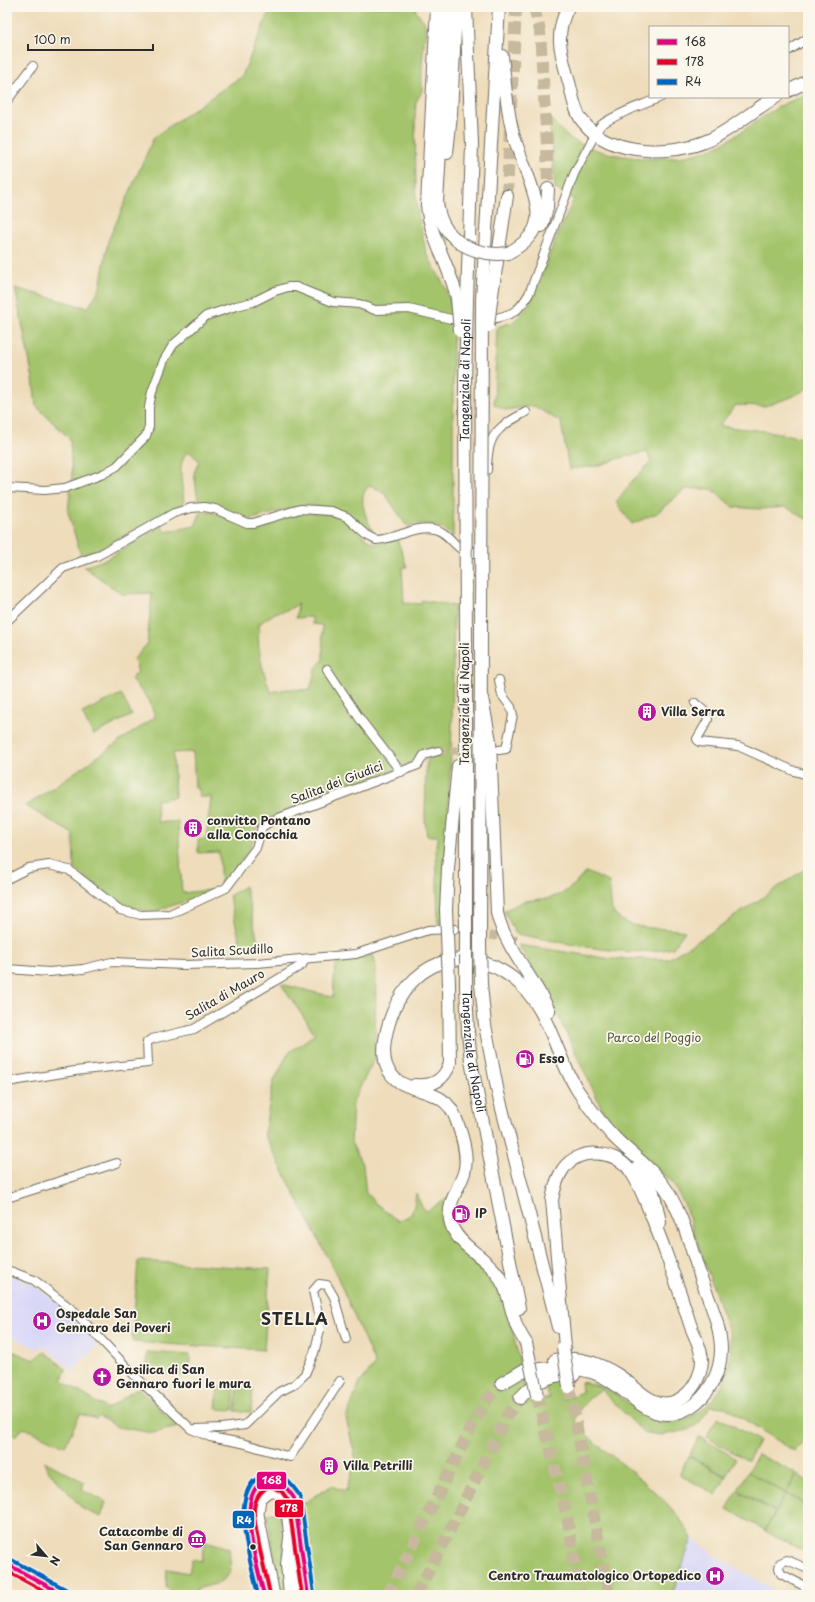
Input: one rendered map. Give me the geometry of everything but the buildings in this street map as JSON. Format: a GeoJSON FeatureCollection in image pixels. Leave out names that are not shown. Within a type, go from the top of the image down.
{"type":"FeatureCollection","features":[{"type":"Feature","properties":{"kind":"highway"},"geometry":{"type":"LineString","coordinates":[[437,7],[427,205],[431,230],[462,300]]}},
{"type":"Feature","properties":{"kind":"highway"},"geometry":{"type":"LineString","coordinates":[[446,7],[445,65],[437,202],[438,212],[443,226],[460,243],[480,252],[495,254],[508,253],[521,248],[538,234],[544,219],[548,189]]}},
{"type":"Feature","properties":{"kind":"highway"},"geometry":{"type":"LineString","coordinates":[[456,7],[451,114],[443,204],[447,223],[453,236],[460,243]]}},
{"type":"Feature","properties":{"kind":"highway","name":"Tangenziale di Napoli"},"geometry":{"type":"LineString","coordinates":[[466,7],[472,144],[462,300],[465,383],[466,637],[464,711],[466,986],[471,1060],[537,1395]]}},
{"type":"Feature","properties":{"kind":"highway"},"geometry":{"type":"LineString","coordinates":[[487,300],[499,7]]}},
{"type":"Feature","properties":{"kind":"highway"},"geometry":{"type":"LineString","coordinates":[[503,7],[498,31],[511,129],[536,200],[538,215],[535,228],[528,238],[508,253]]}},
{"type":"Feature","properties":{"kind":"highway"},"geometry":{"type":"LineString","coordinates":[[568,7],[560,26],[559,46],[576,109],[586,125],[606,140],[641,150],[664,151],[685,148],[711,139],[774,98]]}},
{"type":"Feature","properties":{"kind":"highway"},"geometry":{"type":"LineString","coordinates":[[789,90],[808,81]]}},
{"type":"Feature","properties":{"kind":"highway"},"geometry":{"type":"LineString","coordinates":[[487,300],[506,196]]}},
{"type":"Feature","properties":{"kind":"highway","name":"Tangenziale di Napoli"},"geometry":{"type":"LineString","coordinates":[[487,300],[481,376],[482,698],[480,755],[480,945],[484,1025],[496,1086],[564,1347]]}},
{"type":"Feature","properties":{"kind":"highway"},"geometry":{"type":"LineString","coordinates":[[482,698],[490,741],[495,893],[499,921],[505,936],[546,1003],[590,1098],[608,1130]]}},
{"type":"Feature","properties":{"kind":"highway"},"geometry":{"type":"LineString","coordinates":[[464,711],[448,868],[446,910],[449,984],[452,1057],[448,1069],[441,1078],[428,1085],[411,1083],[396,1072],[390,1057],[393,1026],[407,996],[420,980],[436,970],[459,965],[476,967],[504,978],[520,991],[532,1006],[572,1091],[587,1113],[609,1141],[638,1165],[648,1179],[654,1193],[666,1250]]}},
{"type":"Feature","properties":{"kind":"highway"},"geometry":{"type":"LineString","coordinates":[[526,1343],[517,1327],[507,1291],[499,1276],[485,1260],[458,1236],[450,1219],[451,1205],[464,1174],[466,1158],[456,1116],[448,1105],[438,1097],[400,1083],[391,1075],[386,1063],[385,1046],[388,1027],[395,1008],[405,989],[426,970],[450,960],[474,960],[491,966],[508,975],[528,992],[537,1004],[577,1089],[608,1130],[651,1169],[666,1189],[675,1206],[714,1316],[721,1342],[721,1358],[715,1378],[704,1395],[692,1406],[675,1413],[660,1414],[646,1409],[611,1381],[586,1370],[557,1367],[526,1370]]}},
{"type":"Feature","properties":{"kind":"highway"},"geometry":{"type":"LineString","coordinates":[[502,1383],[540,1363],[559,1359],[576,1359],[595,1364],[613,1372],[654,1402],[670,1403],[683,1397],[694,1386],[698,1378],[702,1361],[701,1353],[666,1250],[637,1182],[623,1163],[612,1157],[598,1153],[583,1155],[569,1163],[564,1168],[556,1183],[552,1211],[564,1347],[567,1370],[569,1387]]}},
{"type":"Feature","properties":{"kind":"highway"},"geometry":{"type":"LineString","coordinates":[[542,1233],[546,1281]]}},
{"type":"Feature","properties":{"kind":"highway"},"geometry":{"type":"LineString","coordinates":[[520,1398],[528,1389],[541,1381],[558,1375],[569,1375],[593,1379],[632,1398]]}},
{"type":"Feature","properties":{"kind":"highway"},"geometry":{"type":"LineString","coordinates":[[290,1538],[287,1565],[290,1595]]}},
{"type":"Feature","properties":{"kind":"main road"},"geometry":{"type":"LineString","coordinates":[[264,1595],[248,1515],[248,1502],[252,1491],[260,1482],[269,1480],[279,1482],[289,1489],[294,1498],[308,1595]]}},
{"type":"Feature","properties":{"kind":"main road"},"geometry":{"type":"LineString","coordinates":[[274,1595],[258,1514],[260,1498],[264,1493],[274,1492],[283,1496],[288,1507],[290,1538],[300,1595]]}},
{"type":"Feature","properties":{"kind":"main road"},"geometry":{"type":"LineString","coordinates":[[7,1564],[64,1595]]}},
{"type":"Feature","properties":{"kind":"street"},"geometry":{"type":"LineString","coordinates":[[789,51],[808,38]]}},
{"type":"Feature","properties":{"kind":"street"},"geometry":{"type":"LineString","coordinates":[[7,101],[33,66]]}},
{"type":"Feature","properties":{"kind":"street"},"geometry":{"type":"LineString","coordinates":[[598,128],[600,125],[620,113],[628,112],[659,98]]}},
{"type":"Feature","properties":{"kind":"street"},"geometry":{"type":"LineString","coordinates":[[496,318],[509,315],[520,309],[529,294],[574,174],[593,138]]}},
{"type":"Feature","properties":{"kind":"street"},"geometry":{"type":"LineString","coordinates":[[7,488],[46,490],[65,488],[102,474],[117,466],[146,436],[149,427],[149,407],[152,392],[164,360],[173,346],[206,316],[253,302],[275,291],[288,287],[296,288],[333,302],[359,304],[375,310],[409,309],[452,319]]}},
{"type":"Feature","properties":{"kind":"street"},"geometry":{"type":"LineString","coordinates":[[7,621],[63,568],[97,556],[168,516],[191,508],[215,509],[253,523],[300,509],[331,511],[347,517],[368,536],[376,540],[406,531],[434,529],[446,534],[463,551],[470,553],[478,551],[482,548],[487,536],[487,462],[492,439],[502,425],[526,412]]}},
{"type":"Feature","properties":{"kind":"street"},"geometry":{"type":"LineString","coordinates":[[327,669],[360,719],[401,772]]}},
{"type":"Feature","properties":{"kind":"street"},"geometry":{"type":"LineString","coordinates":[[499,680],[502,695],[511,707],[513,715],[506,749],[500,750]]}},
{"type":"Feature","properties":{"kind":"street"},"geometry":{"type":"LineString","coordinates":[[695,703],[707,713],[708,716],[708,720],[697,739],[699,742],[738,746],[794,771],[808,775]]}},
{"type":"Feature","properties":{"kind":"street","name":"Salita dei Giudici"},"geometry":{"type":"LineString","coordinates":[[7,879],[29,868],[49,865],[69,870],[120,910],[141,915],[170,914],[226,888],[256,848],[262,827],[271,822],[418,765],[424,755],[438,751]]}},
{"type":"Feature","properties":{"kind":"street","name":"Salita Scudillo"},"geometry":{"type":"LineString","coordinates":[[7,968],[49,972],[84,969],[112,962],[184,965],[257,963],[305,959],[356,954],[428,930],[454,929]]}},
{"type":"Feature","properties":{"kind":"street","name":"Salita di Mauro"},"geometry":{"type":"LineString","coordinates":[[7,1082],[75,1071],[148,1063],[147,1042],[152,1039],[194,1029],[302,965],[305,959]]}},
{"type":"Feature","properties":{"kind":"street"},"geometry":{"type":"LineString","coordinates":[[7,1198],[117,1163]]}},
{"type":"Feature","properties":{"kind":"street"},"geometry":{"type":"LineString","coordinates":[[7,1270],[34,1280],[74,1311],[138,1379],[191,1429],[210,1437],[242,1443],[290,1457],[340,1382]]}},
{"type":"Feature","properties":{"kind":"street"},"geometry":{"type":"LineString","coordinates":[[191,1429],[222,1428],[244,1424],[279,1392],[295,1384],[305,1374],[314,1353],[320,1330],[313,1291],[319,1284],[327,1285],[334,1297],[346,1340]]}},
{"type":"Feature","properties":{"kind":"street"},"geometry":{"type":"LineString","coordinates":[[808,1568],[787,1560],[780,1563],[779,1568],[780,1574],[808,1588]]}},
{"type":"Feature","properties":{"kind":"shaded area","name":"Ospedale San Gennaro dei Poveri"},"geometry":{"type":"Polygon","coordinates":[[[7,1275],[31,1283],[66,1309],[98,1345],[73,1371],[42,1345],[38,1350],[7,1334],[7,1275]]]}},
{"type":"Feature","properties":{"kind":"shaded area","name":"Centro Traumatologico Ortopedico"},"geometry":{"type":"Polygon","coordinates":[[[692,1538],[717,1557],[784,1595],[672,1595],[692,1538]]]}},
{"type":"Feature","properties":{"kind":"green space"},"geometry":{"type":"Polygon","coordinates":[[[271,7],[415,7],[416,12],[425,22],[422,63],[422,91],[416,102],[415,116],[416,198],[426,252],[447,291],[453,315],[453,537],[448,532],[437,526],[427,524],[406,525],[386,495],[371,485],[363,496],[363,502],[366,517],[375,536],[335,510],[305,505],[248,520],[211,504],[201,503],[198,500],[194,473],[199,461],[191,453],[187,452],[182,463],[181,470],[184,503],[109,545],[81,556],[68,512],[72,476],[70,439],[36,406],[33,379],[15,288],[88,308],[100,288],[108,241],[154,137],[242,76],[271,7]]]}},
{"type":"Feature","properties":{"kind":"green space"},"geometry":{"type":"Polygon","coordinates":[[[808,94],[808,388],[792,397],[765,406],[736,405],[719,426],[773,432],[808,439],[808,520],[786,507],[760,509],[733,507],[712,489],[685,489],[657,513],[632,524],[616,502],[632,481],[651,462],[647,452],[623,457],[597,466],[569,469],[561,422],[534,406],[505,410],[494,404],[497,327],[513,322],[526,309],[536,291],[552,248],[574,199],[555,189],[549,117],[562,132],[571,139],[602,152],[639,158],[677,157],[695,154],[719,145],[777,108],[808,94]]]}},
{"type":"Feature","properties":{"kind":"green space"},"geometry":{"type":"Polygon","coordinates":[[[201,511],[214,513],[247,525],[306,512],[328,514],[340,517],[368,540],[376,544],[397,539],[407,567],[402,568],[404,603],[421,604],[422,600],[454,606],[452,726],[443,923],[438,923],[436,844],[439,836],[427,836],[425,821],[426,766],[428,758],[440,756],[439,748],[424,751],[410,765],[275,816],[258,825],[249,851],[221,888],[219,852],[198,853],[198,840],[206,839],[211,797],[199,797],[199,789],[195,788],[193,752],[173,753],[175,797],[156,800],[158,822],[178,822],[182,893],[210,890],[211,893],[152,912],[125,906],[104,893],[74,868],[73,834],[26,806],[155,717],[149,700],[131,679],[138,672],[134,659],[147,644],[152,593],[122,594],[84,567],[107,559],[162,525],[166,532],[195,526],[201,511]],[[298,604],[288,610],[275,613],[260,623],[258,640],[259,649],[265,676],[271,692],[287,689],[310,690],[316,668],[323,660],[322,625],[312,624],[312,617],[296,618],[298,604]]]}},
{"type":"Feature","properties":{"kind":"green space"},"geometry":{"type":"Polygon","coordinates":[[[121,694],[132,715],[93,735],[82,713],[121,694]]]}},
{"type":"Feature","properties":{"kind":"green space","name":"Parco del Poggio"},"geometry":{"type":"Polygon","coordinates":[[[808,867],[808,1437],[794,1451],[725,1407],[711,1406],[699,1423],[688,1430],[663,1435],[644,1433],[601,1390],[584,1404],[577,1414],[576,1422],[585,1434],[630,1470],[663,1500],[678,1516],[692,1538],[672,1595],[316,1595],[312,1582],[303,1504],[331,1486],[346,1491],[356,1460],[346,1418],[359,1384],[375,1364],[336,1274],[264,1134],[273,1083],[288,1053],[315,1034],[281,984],[333,997],[335,965],[373,954],[376,966],[375,1058],[353,1101],[351,1142],[363,1166],[366,1193],[375,1203],[397,1220],[403,1219],[410,1214],[413,1208],[416,1193],[422,1207],[427,1211],[448,1197],[445,1211],[503,1289],[529,1403],[549,1398],[545,1383],[560,1378],[563,1399],[582,1392],[581,1382],[589,1383],[616,1394],[651,1421],[661,1423],[675,1422],[698,1412],[707,1405],[720,1388],[728,1368],[730,1335],[684,1204],[672,1182],[617,1133],[604,1113],[544,986],[518,945],[612,959],[668,959],[701,939],[808,867]]]}},
{"type":"Feature","properties":{"kind":"green space"},"geometry":{"type":"Polygon","coordinates":[[[586,872],[609,882],[612,910],[617,917],[625,922],[645,927],[685,931],[673,948],[635,952],[615,951],[516,934],[504,911],[524,901],[550,898],[563,893],[574,885],[586,872]]]}},
{"type":"Feature","properties":{"kind":"green space"},"geometry":{"type":"Polygon","coordinates":[[[245,886],[258,942],[241,946],[229,896],[245,886]]]}},
{"type":"Feature","properties":{"kind":"green space"},"geometry":{"type":"Polygon","coordinates":[[[138,1261],[270,1269],[264,1350],[132,1342],[138,1261]]]}},
{"type":"Feature","properties":{"kind":"green space"},"geometry":{"type":"Polygon","coordinates":[[[7,1349],[34,1360],[44,1351],[66,1369],[62,1381],[107,1409],[138,1388],[178,1427],[153,1433],[117,1427],[99,1416],[96,1419],[80,1414],[65,1446],[24,1428],[15,1436],[7,1429],[7,1349]]]}},
{"type":"Feature","properties":{"kind":"green space"},"geometry":{"type":"Polygon","coordinates":[[[147,1352],[190,1355],[189,1376],[147,1373],[147,1352]]]}},
{"type":"Feature","properties":{"kind":"green space"},"geometry":{"type":"Polygon","coordinates":[[[218,1387],[235,1388],[233,1410],[216,1409],[218,1387]]]}},
{"type":"Feature","properties":{"kind":"green space"},"geometry":{"type":"Polygon","coordinates":[[[238,1387],[253,1387],[251,1412],[235,1411],[238,1387]]]}},
{"type":"Feature","properties":{"kind":"green space"},"geometry":{"type":"Polygon","coordinates":[[[718,1417],[759,1441],[748,1461],[706,1437],[718,1417]]]}},
{"type":"Feature","properties":{"kind":"green space"},"geometry":{"type":"Polygon","coordinates":[[[699,1437],[736,1458],[726,1476],[689,1455],[699,1437]]]}},
{"type":"Feature","properties":{"kind":"green space"},"geometry":{"type":"Polygon","coordinates":[[[758,1454],[796,1474],[786,1493],[748,1472],[758,1454]]]}},
{"type":"Feature","properties":{"kind":"green space"},"geometry":{"type":"Polygon","coordinates":[[[689,1456],[726,1477],[716,1495],[679,1474],[689,1456]]]}},
{"type":"Feature","properties":{"kind":"green space"},"geometry":{"type":"Polygon","coordinates":[[[44,1461],[84,1482],[82,1490],[106,1502],[101,1517],[83,1509],[47,1469],[44,1461]]]}},
{"type":"Feature","properties":{"kind":"green space"},"geometry":{"type":"Polygon","coordinates":[[[748,1472],[785,1493],[775,1511],[738,1490],[748,1472]]]}},
{"type":"Feature","properties":{"kind":"green space"},"geometry":{"type":"Polygon","coordinates":[[[797,1475],[808,1481],[808,1505],[786,1493],[797,1475]]]}},
{"type":"Feature","properties":{"kind":"green space"},"geometry":{"type":"Polygon","coordinates":[[[737,1491],[775,1512],[765,1530],[727,1509],[737,1491]]]}},
{"type":"Feature","properties":{"kind":"green space"},"geometry":{"type":"Polygon","coordinates":[[[786,1494],[808,1506],[808,1542],[803,1551],[765,1531],[786,1494]]]}},
{"type":"Feature","properties":{"kind":"green space"},"geometry":{"type":"Polygon","coordinates":[[[280,1512],[288,1595],[281,1595],[267,1514],[280,1512]]]}},
{"type":"Feature","properties":{"kind":"green space"},"geometry":{"type":"Polygon","coordinates":[[[206,1541],[229,1548],[231,1572],[220,1583],[196,1589],[197,1595],[177,1595],[166,1588],[167,1569],[189,1573],[192,1559],[201,1561],[206,1541]]]}},
{"type":"Feature","properties":{"kind":"tunnel"},"geometry":{"type":"LineString","coordinates":[[511,107],[516,7]]}},
{"type":"Feature","properties":{"kind":"tunnel"},"geometry":{"type":"LineString","coordinates":[[534,7],[540,31],[547,145],[548,189]]}},
{"type":"Feature","properties":{"kind":"tunnel"},"geometry":{"type":"LineString","coordinates":[[507,196],[510,125]]}},
{"type":"Feature","properties":{"kind":"tunnel"},"geometry":{"type":"LineString","coordinates":[[438,751],[485,750]]}},
{"type":"Feature","properties":{"kind":"tunnel"},"geometry":{"type":"LineString","coordinates":[[454,929],[517,940]]}},
{"type":"Feature","properties":{"kind":"tunnel"},"geometry":{"type":"LineString","coordinates":[[388,1595],[474,1422],[487,1400],[502,1383]]}},
{"type":"Feature","properties":{"kind":"tunnel"},"geometry":{"type":"LineString","coordinates":[[569,1387],[609,1595]]}},
{"type":"Feature","properties":{"kind":"tunnel"},"geometry":{"type":"LineString","coordinates":[[537,1395],[568,1521],[580,1595]]}},
{"type":"Feature","properties":{"kind":"tunnel"},"geometry":{"type":"LineString","coordinates":[[416,1595],[508,1414],[520,1398]]}},
{"type":"Feature","properties":{"kind":"transit line","name":"R4"},"geometry":{"type":"LineString","coordinates":[[258,1595],[247,1546],[244,1526],[244,1508],[247,1492],[255,1480],[269,1474],[283,1477],[291,1484],[300,1496],[314,1594]]}},
{"type":"Feature","properties":{"kind":"transit line","name":"168"},"geometry":{"type":"LineString","coordinates":[[264,1595],[250,1532],[249,1514],[251,1499],[257,1487],[267,1481],[272,1480],[283,1485],[294,1498],[308,1595]]}},
{"type":"Feature","properties":{"kind":"transit line","name":"178"},"geometry":{"type":"LineString","coordinates":[[270,1594],[257,1534],[254,1510],[260,1493],[271,1486],[282,1492],[288,1500],[302,1595]]}},
{"type":"Feature","properties":{"kind":"transit line","name":"R4"},"geometry":{"type":"LineString","coordinates":[[10,1559],[67,1590]]}},
{"type":"Feature","properties":{"kind":"transit line","name":"168"},"geometry":{"type":"LineString","coordinates":[[7,1564],[64,1595]]}},
{"type":"Feature","properties":{"kind":"transit line","name":"178"},"geometry":{"type":"LineString","coordinates":[[7,1571],[51,1595]]}},
{"type":"Feature","properties":{"kind":"place","name":"Villa Serra"},"geometry":{"type":"Point","coordinates":[647,712]}},
{"type":"Feature","properties":{"kind":"place","name":"convitto Pontano alla Conocchia"},"geometry":{"type":"Point","coordinates":[193,828]}},
{"type":"Feature","properties":{"kind":"place","name":"Esso"},"geometry":{"type":"Point","coordinates":[525,1059]}},
{"type":"Feature","properties":{"kind":"place","name":"IP"},"geometry":{"type":"Point","coordinates":[461,1214]}},
{"type":"Feature","properties":{"kind":"place","name":"Ospedale San Gennaro dei Poveri"},"geometry":{"type":"Point","coordinates":[42,1321]}},
{"type":"Feature","properties":{"kind":"place","name":"Basilica di San Gennaro fuori le mura"},"geometry":{"type":"Point","coordinates":[102,1377]}},
{"type":"Feature","properties":{"kind":"place","name":"Villa Petrilli"},"geometry":{"type":"Point","coordinates":[329,1466]}},
{"type":"Feature","properties":{"kind":"place","name":"Catacombe di San Gennaro"},"geometry":{"type":"Point","coordinates":[197,1539]}},
{"type":"Feature","properties":{"kind":"place","name":"Centro Traumatologico Ortopedico"},"geometry":{"type":"Point","coordinates":[715,1576]}},
{"type":"Feature","properties":{"kind":"district","name":"STELLA"},"geometry":{"type":"Point","coordinates":[295,1319]}}]}
